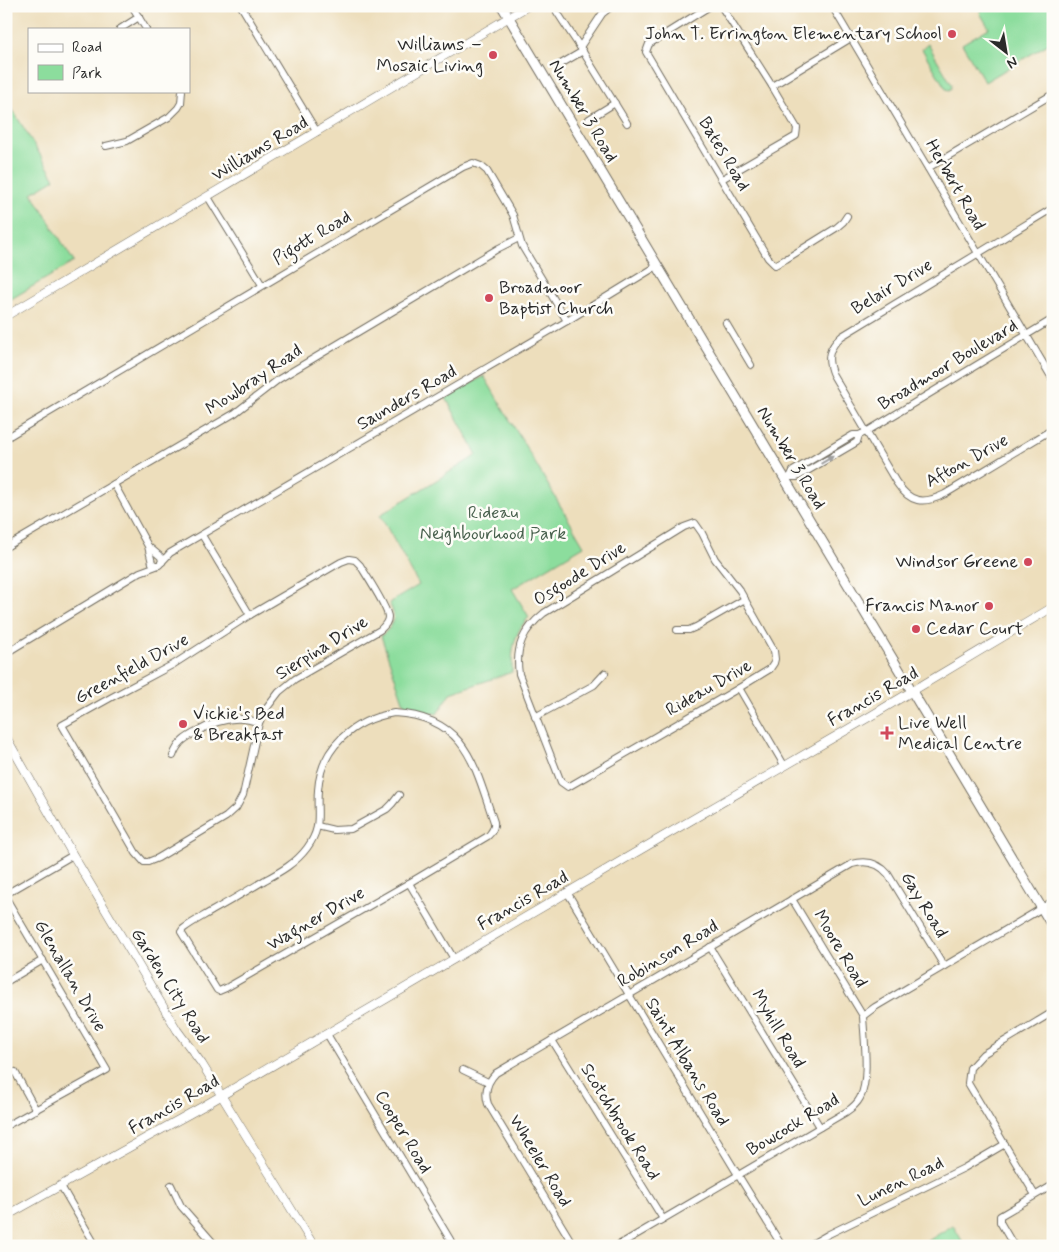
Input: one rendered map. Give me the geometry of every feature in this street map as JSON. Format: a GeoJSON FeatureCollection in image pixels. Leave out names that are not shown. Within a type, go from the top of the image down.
{"type":"FeatureCollection","features":[{"type":"Feature","properties":{"kind":"main road","name":"Number 3 Road"},"geometry":{"type":"LineString","coordinates":[[502,6],[657,266],[788,478],[912,692],[1053,927]]}},
{"type":"Feature","properties":{"kind":"street"},"geometry":{"type":"LineString","coordinates":[[132,6],[145,28]]}},
{"type":"Feature","properties":{"kind":"street"},"geometry":{"type":"LineString","coordinates":[[241,6],[317,132]]}},
{"type":"Feature","properties":{"kind":"street","name":"Williams Road"},"geometry":{"type":"LineString","coordinates":[[6,316],[528,6]]}},
{"type":"Feature","properties":{"kind":"street"},"geometry":{"type":"LineString","coordinates":[[559,65],[581,49],[602,14],[612,6]]}},
{"type":"Feature","properties":{"kind":"street","name":"Bates Road"},"geometry":{"type":"LineString","coordinates":[[710,6],[648,44],[646,52],[768,258],[775,264],[786,259],[836,228],[847,216]]}},
{"type":"Feature","properties":{"kind":"street"},"geometry":{"type":"LineString","coordinates":[[720,6],[797,128],[796,136],[722,179]]}},
{"type":"Feature","properties":{"kind":"street","name":"Herbert Road"},"geometry":{"type":"LineString","coordinates":[[832,6],[1053,380]]}},
{"type":"Feature","properties":{"kind":"street"},"geometry":{"type":"LineString","coordinates":[[557,12],[627,123]]}},
{"type":"Feature","properties":{"kind":"street"},"geometry":{"type":"LineString","coordinates":[[122,28],[139,17]]}},
{"type":"Feature","properties":{"kind":"street"},"geometry":{"type":"LineString","coordinates":[[772,86],[850,38]]}},
{"type":"Feature","properties":{"kind":"street"},"geometry":{"type":"LineString","coordinates":[[106,146],[127,141],[169,117],[181,103],[182,92]]}},
{"type":"Feature","properties":{"kind":"street"},"geometry":{"type":"LineString","coordinates":[[928,168],[1053,94]]}},
{"type":"Feature","properties":{"kind":"street"},"geometry":{"type":"LineString","coordinates":[[589,119],[615,103]]}},
{"type":"Feature","properties":{"kind":"street","name":"Pigott Road"},"geometry":{"type":"LineString","coordinates":[[6,438],[262,285],[463,167],[473,163],[481,166],[490,175],[513,214],[522,246],[567,321]]}},
{"type":"Feature","properties":{"kind":"street"},"geometry":{"type":"LineString","coordinates":[[208,197],[262,285]]}},
{"type":"Feature","properties":{"kind":"street","name":"Belair Drive"},"geometry":{"type":"LineString","coordinates":[[866,432],[830,369],[829,356],[839,338],[1053,208]]}},
{"type":"Feature","properties":{"kind":"street","name":"Mowbray Road"},"geometry":{"type":"LineString","coordinates":[[6,547],[239,410],[280,379],[499,248],[520,238]]}},
{"type":"Feature","properties":{"kind":"street","name":"Saunders Road"},"geometry":{"type":"LineString","coordinates":[[6,652],[157,560],[567,321],[657,266]]}},
{"type":"Feature","properties":{"kind":"street","name":"Broadmoor Boulevard"},"geometry":{"type":"LineString","coordinates":[[788,478],[798,478],[856,442],[858,435],[866,432],[1053,319]]}},
{"type":"Feature","properties":{"kind":"street"},"geometry":{"type":"LineString","coordinates":[[726,323],[751,365]]}},
{"type":"Feature","properties":{"kind":"street","name":"Afton Drive"},"geometry":{"type":"LineString","coordinates":[[866,432],[900,489],[910,498],[922,501],[931,500],[945,494],[1053,428]]}},
{"type":"Feature","properties":{"kind":"street"},"geometry":{"type":"LineString","coordinates":[[114,484],[157,560]]}},
{"type":"Feature","properties":{"kind":"street","name":"Rideau Drive"},"geometry":{"type":"LineString","coordinates":[[568,787],[739,688],[770,669],[774,663],[774,651],[745,599],[715,559],[702,532],[695,523]]}},
{"type":"Feature","properties":{"kind":"street","name":"Osgoode Drive"},"geometry":{"type":"LineString","coordinates":[[568,787],[561,782],[519,674],[519,648],[522,639],[528,629],[546,612],[684,527],[695,523]]}},
{"type":"Feature","properties":{"kind":"street"},"geometry":{"type":"LineString","coordinates":[[202,535],[250,615]]}},
{"type":"Feature","properties":{"kind":"street","name":"Greenfield Drive"},"geometry":{"type":"LineString","coordinates":[[144,862],[136,853],[62,725],[174,664],[250,615],[341,562],[353,559]]}},
{"type":"Feature","properties":{"kind":"street","name":"Sierpina Drive"},"geometry":{"type":"LineString","coordinates":[[144,862],[158,858],[226,817],[236,808],[243,794],[259,723],[270,703],[279,692],[295,679],[380,630],[387,622],[388,616],[385,608],[360,565],[353,559]]}},
{"type":"Feature","properties":{"kind":"street"},"geometry":{"type":"LineString","coordinates":[[677,630],[689,630],[696,627],[745,599]]}},
{"type":"Feature","properties":{"kind":"street","name":"Francis Road"},"geometry":{"type":"LineString","coordinates":[[6,1216],[221,1096],[784,765],[912,692],[1053,607]]}},
{"type":"Feature","properties":{"kind":"street"},"geometry":{"type":"LineString","coordinates":[[536,717],[594,685],[605,673]]}},
{"type":"Feature","properties":{"kind":"street"},"geometry":{"type":"LineString","coordinates":[[739,688],[784,765]]}},
{"type":"Feature","properties":{"kind":"street","name":"Wagner Drive"},"geometry":{"type":"LineString","coordinates":[[394,714],[406,714],[424,718],[443,727],[458,740],[466,750],[475,769],[494,822],[494,829],[488,836],[219,991],[181,932],[187,926],[292,864],[306,849],[313,838],[317,826],[320,777],[323,766],[335,745],[349,731],[360,724],[375,717],[394,714]]}},
{"type":"Feature","properties":{"kind":"street"},"geometry":{"type":"LineString","coordinates":[[173,756],[176,748],[184,739],[216,722],[234,718],[248,719],[259,723]]}},
{"type":"Feature","properties":{"kind":"street","name":"Garden City Road"},"geometry":{"type":"LineString","coordinates":[[6,737],[73,855],[177,1030],[202,1064],[314,1246]]}},
{"type":"Feature","properties":{"kind":"street"},"geometry":{"type":"LineString","coordinates":[[317,826],[341,830],[351,829],[386,809],[399,795]]}},
{"type":"Feature","properties":{"kind":"street"},"geometry":{"type":"LineString","coordinates":[[6,894],[73,855]]}},
{"type":"Feature","properties":{"kind":"street","name":"Robinson Road"},"geometry":{"type":"LineString","coordinates":[[488,1082],[496,1073],[852,864],[865,862],[876,864]]}},
{"type":"Feature","properties":{"kind":"street","name":"Gay Road"},"geometry":{"type":"LineString","coordinates":[[876,864],[888,874],[944,966]]}},
{"type":"Feature","properties":{"kind":"street"},"geometry":{"type":"LineString","coordinates":[[409,883],[454,959]]}},
{"type":"Feature","properties":{"kind":"street","name":"Saint Albans Road"},"geometry":{"type":"LineString","coordinates":[[567,892],[782,1246]]}},
{"type":"Feature","properties":{"kind":"street","name":"Glenallan Drive"},"geometry":{"type":"LineString","coordinates":[[6,898],[107,1070],[36,1110]]}},
{"type":"Feature","properties":{"kind":"street","name":"Moore Road"},"geometry":{"type":"LineString","coordinates":[[792,899],[863,1016]]}},
{"type":"Feature","properties":{"kind":"street"},"geometry":{"type":"LineString","coordinates":[[863,1016],[1053,901]]}},
{"type":"Feature","properties":{"kind":"street","name":"Myhill Road"},"geometry":{"type":"LineString","coordinates":[[710,947],[820,1127]]}},
{"type":"Feature","properties":{"kind":"street"},"geometry":{"type":"LineString","coordinates":[[6,982],[43,960]]}},
{"type":"Feature","properties":{"kind":"street"},"geometry":{"type":"LineString","coordinates":[[1035,1195],[968,1083],[970,1068],[983,1054],[1053,1012]]}},
{"type":"Feature","properties":{"kind":"street","name":"Bowcock Road"},"geometry":{"type":"LineString","coordinates":[[617,1246],[853,1106],[862,1093],[866,1079],[863,1016]]}},
{"type":"Feature","properties":{"kind":"street","name":"Cooper Road"},"geometry":{"type":"LineString","coordinates":[[327,1034],[454,1246]]}},
{"type":"Feature","properties":{"kind":"street","name":"Scotchbrook Road"},"geometry":{"type":"LineString","coordinates":[[552,1040],[663,1219]]}},
{"type":"Feature","properties":{"kind":"street"},"geometry":{"type":"LineString","coordinates":[[463,1070],[488,1082]]}},
{"type":"Feature","properties":{"kind":"street"},"geometry":{"type":"LineString","coordinates":[[6,1126],[36,1110],[14,1072]]}},
{"type":"Feature","properties":{"kind":"street","name":"Wheeler Road"},"geometry":{"type":"LineString","coordinates":[[488,1082],[485,1094],[488,1104],[574,1246]]}},
{"type":"Feature","properties":{"kind":"street","name":"Lunen Road"},"geometry":{"type":"LineString","coordinates":[[808,1246],[964,1168],[1005,1144]]}},
{"type":"Feature","properties":{"kind":"street"},"geometry":{"type":"LineString","coordinates":[[170,1185],[181,1206],[216,1246]]}},
{"type":"Feature","properties":{"kind":"street"},"geometry":{"type":"LineString","coordinates":[[1014,1246],[999,1218],[1001,1215],[1053,1185]]}},
{"type":"Feature","properties":{"kind":"street"},"geometry":{"type":"LineString","coordinates":[[61,1186],[96,1246]]}},
{"type":"Feature","properties":{"kind":"green space"},"geometry":{"type":"Polygon","coordinates":[[[984,6],[1053,6],[1053,41],[985,82],[962,44],[989,28],[980,13],[984,6]]]}},
{"type":"Feature","properties":{"kind":"green space"},"geometry":{"type":"Polygon","coordinates":[[[928,44],[952,85],[949,90],[946,89],[922,49],[928,44]]]}},
{"type":"Feature","properties":{"kind":"green space"},"geometry":{"type":"Polygon","coordinates":[[[6,99],[55,179],[32,193],[74,262],[6,302],[6,99]]]}},
{"type":"Feature","properties":{"kind":"green space","name":"Rideau Neighbourhood Park"},"geometry":{"type":"Polygon","coordinates":[[[484,376],[584,546],[512,589],[529,617],[514,643],[512,672],[451,693],[437,714],[405,707],[381,636],[389,629],[393,621],[393,613],[389,603],[419,585],[380,515],[477,455],[446,398],[484,376]]]}},
{"type":"Feature","properties":{"kind":"green space"},"geometry":{"type":"Polygon","coordinates":[[[953,1225],[965,1246],[932,1246],[928,1241],[953,1225]]]}},
{"type":"Feature","properties":{"kind":"place","name":"John T. Errington Elementary School"},"geometry":{"type":"Point","coordinates":[952,34]}},
{"type":"Feature","properties":{"kind":"place","name":"Williams – Mosaic Living"},"geometry":{"type":"Point","coordinates":[493,55]}},
{"type":"Feature","properties":{"kind":"place","name":"Broadmoor Baptist Church"},"geometry":{"type":"Point","coordinates":[489,298]}},
{"type":"Feature","properties":{"kind":"place","name":"Windsor Greene"},"geometry":{"type":"Point","coordinates":[1028,562]}},
{"type":"Feature","properties":{"kind":"place","name":"Francis Manor"},"geometry":{"type":"Point","coordinates":[989,606]}},
{"type":"Feature","properties":{"kind":"place","name":"Cedar Court"},"geometry":{"type":"Point","coordinates":[916,629]}},
{"type":"Feature","properties":{"kind":"place","name":"Vickie's Bed & Breakfast"},"geometry":{"type":"Point","coordinates":[183,724]}},
{"type":"Feature","properties":{"kind":"place","name":"Live Well Medical Centre"},"geometry":{"type":"Point","coordinates":[887,733]}}]}
